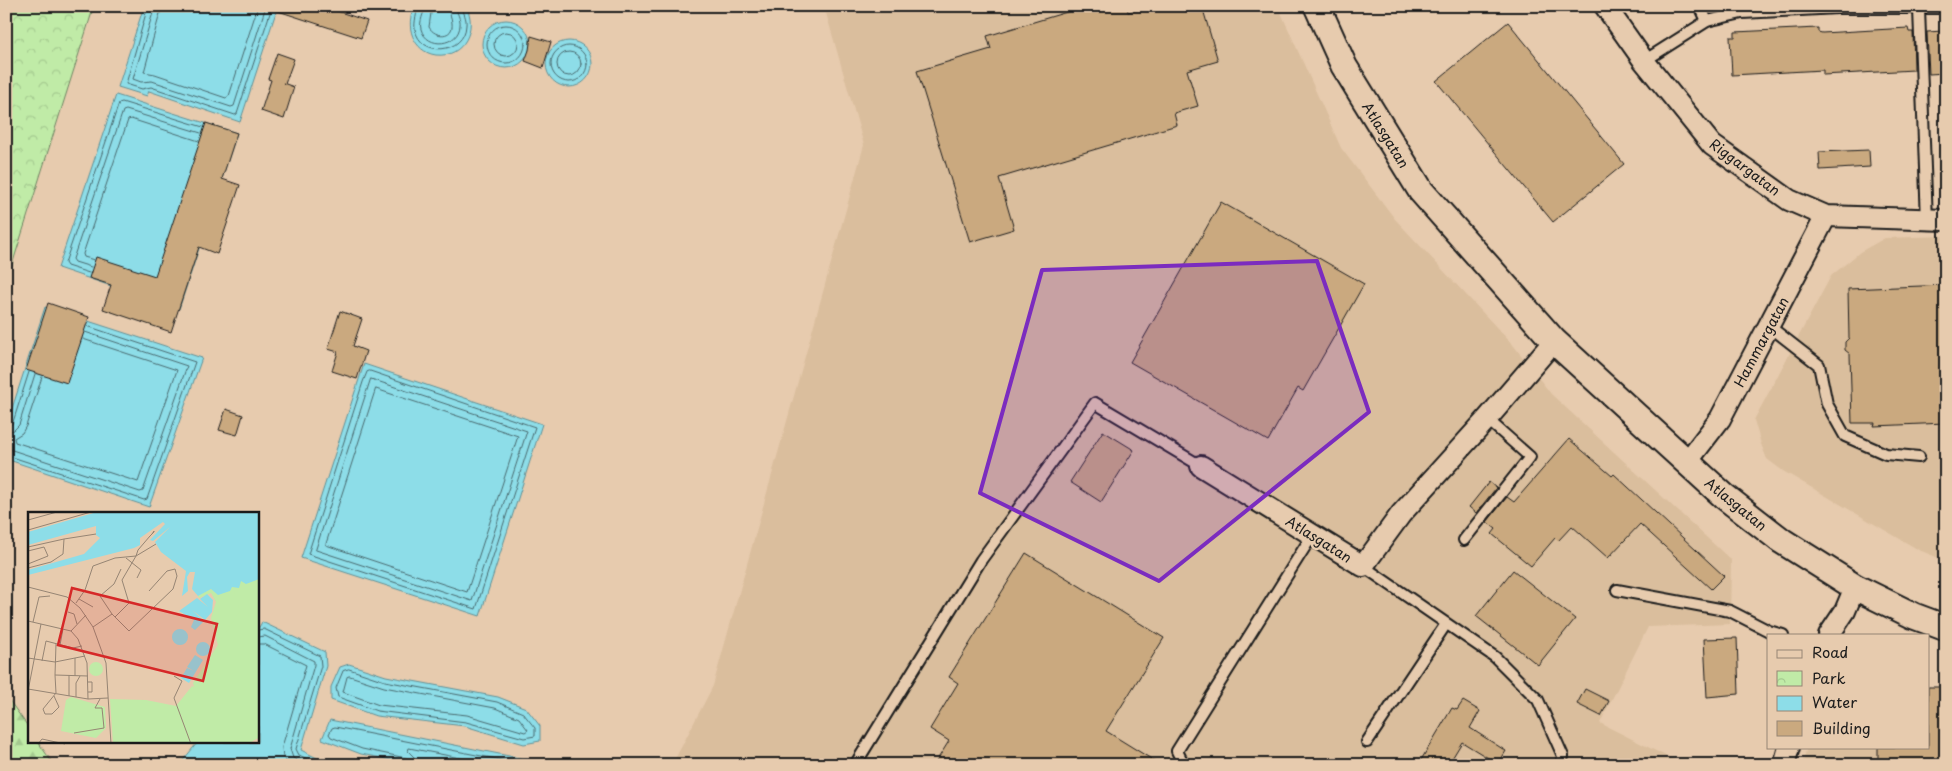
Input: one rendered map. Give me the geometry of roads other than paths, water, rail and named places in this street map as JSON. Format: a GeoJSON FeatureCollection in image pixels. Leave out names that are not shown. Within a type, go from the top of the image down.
{"type":"FeatureCollection","features":[{"type":"Feature","properties":{"kind":"street","name":"Atlasgatan"},"geometry":{"type":"LineString","coordinates":[[1317,6],[1344,66],[1421,192],[1554,341],[1724,496],[1782,541],[1856,587],[1914,616],[1946,628]]}},
{"type":"Feature","properties":{"kind":"street","name":"Riggargatan"},"geometry":{"type":"LineString","coordinates":[[1606,6],[1644,61],[1712,145],[1789,200],[1826,216],[1937,220]]}},
{"type":"Feature","properties":{"kind":"street","name":"Hammargatan"},"geometry":{"type":"LineString","coordinates":[[1687,462],[1720,419],[1826,216]]}},
{"type":"Feature","properties":{"kind":"street","name":"Atlasgatan"},"geometry":{"type":"LineString","coordinates":[[1201,466],[1363,566],[1401,514],[1554,341]]}},
{"type":"Feature","properties":{"kind":"street"},"geometry":{"type":"LineString","coordinates":[[1830,634],[1845,611],[1856,587]]}},
{"type":"Feature","properties":{"kind":"street"},"geometry":{"type":"LineString","coordinates":[[1784,765],[1789,748]]}},
{"type":"Feature","properties":{"kind":"lane"},"geometry":{"type":"LineString","coordinates":[[1700,6],[1707,21]]}},
{"type":"Feature","properties":{"kind":"lane"},"geometry":{"type":"LineString","coordinates":[[1644,61],[1707,21],[1742,13],[1838,7],[1946,8]]}},
{"type":"Feature","properties":{"kind":"lane"},"geometry":{"type":"LineString","coordinates":[[1919,9],[1937,220]]}},
{"type":"Feature","properties":{"kind":"lane"},"geometry":{"type":"LineString","coordinates":[[1769,326],[1819,366],[1827,404],[1845,436],[1886,454],[1919,457]]}},
{"type":"Feature","properties":{"kind":"lane"},"geometry":{"type":"LineString","coordinates":[[855,765],[980,560],[1095,403],[1201,466]]}},
{"type":"Feature","properties":{"kind":"lane"},"geometry":{"type":"LineString","coordinates":[[1464,540],[1530,457],[1487,419]]}},
{"type":"Feature","properties":{"kind":"lane"},"geometry":{"type":"LineString","coordinates":[[1184,765],[1177,751],[1312,534]]}},
{"type":"Feature","properties":{"kind":"lane"},"geometry":{"type":"LineString","coordinates":[[1363,566],[1495,657],[1538,700],[1563,756],[1561,765]]}},
{"type":"Feature","properties":{"kind":"lane"},"geometry":{"type":"LineString","coordinates":[[1618,590],[1730,611],[1768,631],[1779,634]]}},
{"type":"Feature","properties":{"kind":"lane"},"geometry":{"type":"LineString","coordinates":[[1367,742],[1446,624]]}},
{"type":"Feature","properties":{"kind":"water"},"geometry":{"type":"Polygon","coordinates":[[[144,6],[278,6],[240,122],[149,91],[147,96],[118,87],[144,6]]]}},
{"type":"Feature","properties":{"kind":"water"},"geometry":{"type":"Polygon","coordinates":[[[415,6],[466,6],[470,23],[469,32],[461,47],[446,55],[436,55],[421,49],[416,43],[411,29],[410,21],[415,6]]]}},
{"type":"Feature","properties":{"kind":"water"},"geometry":{"type":"Polygon","coordinates":[[[506,20],[515,22],[523,27],[528,35],[530,44],[528,53],[523,61],[515,66],[506,68],[497,66],[489,61],[484,53],[482,44],[484,35],[489,27],[497,22],[506,20]]]}},
{"type":"Feature","properties":{"kind":"water"},"geometry":{"type":"Polygon","coordinates":[[[574,41],[586,47],[591,55],[591,73],[586,81],[578,86],[564,87],[552,81],[547,73],[546,59],[552,47],[560,42],[574,41]]]}},
{"type":"Feature","properties":{"kind":"water"},"geometry":{"type":"Polygon","coordinates":[[[116,95],[237,133],[179,309],[58,268],[116,95]]]}},
{"type":"Feature","properties":{"kind":"water"},"geometry":{"type":"Polygon","coordinates":[[[45,307],[202,358],[149,507],[6,459],[6,427],[45,307]]]}},
{"type":"Feature","properties":{"kind":"water"},"geometry":{"type":"Polygon","coordinates":[[[364,364],[542,424],[480,616],[301,558],[364,364]]]}},
{"type":"Feature","properties":{"kind":"water"},"geometry":{"type":"Polygon","coordinates":[[[262,622],[325,652],[326,666],[301,750],[331,765],[179,765],[196,744],[259,744],[259,627],[262,622]]]}},
{"type":"Feature","properties":{"kind":"water"},"geometry":{"type":"Polygon","coordinates":[[[349,664],[386,676],[498,697],[526,708],[540,726],[540,741],[524,744],[465,726],[376,716],[331,700],[331,687],[340,667],[349,664]]]}},
{"type":"Feature","properties":{"kind":"water"},"geometry":{"type":"Polygon","coordinates":[[[330,720],[539,762],[540,765],[417,765],[361,754],[322,739],[330,720]]]}}]}
